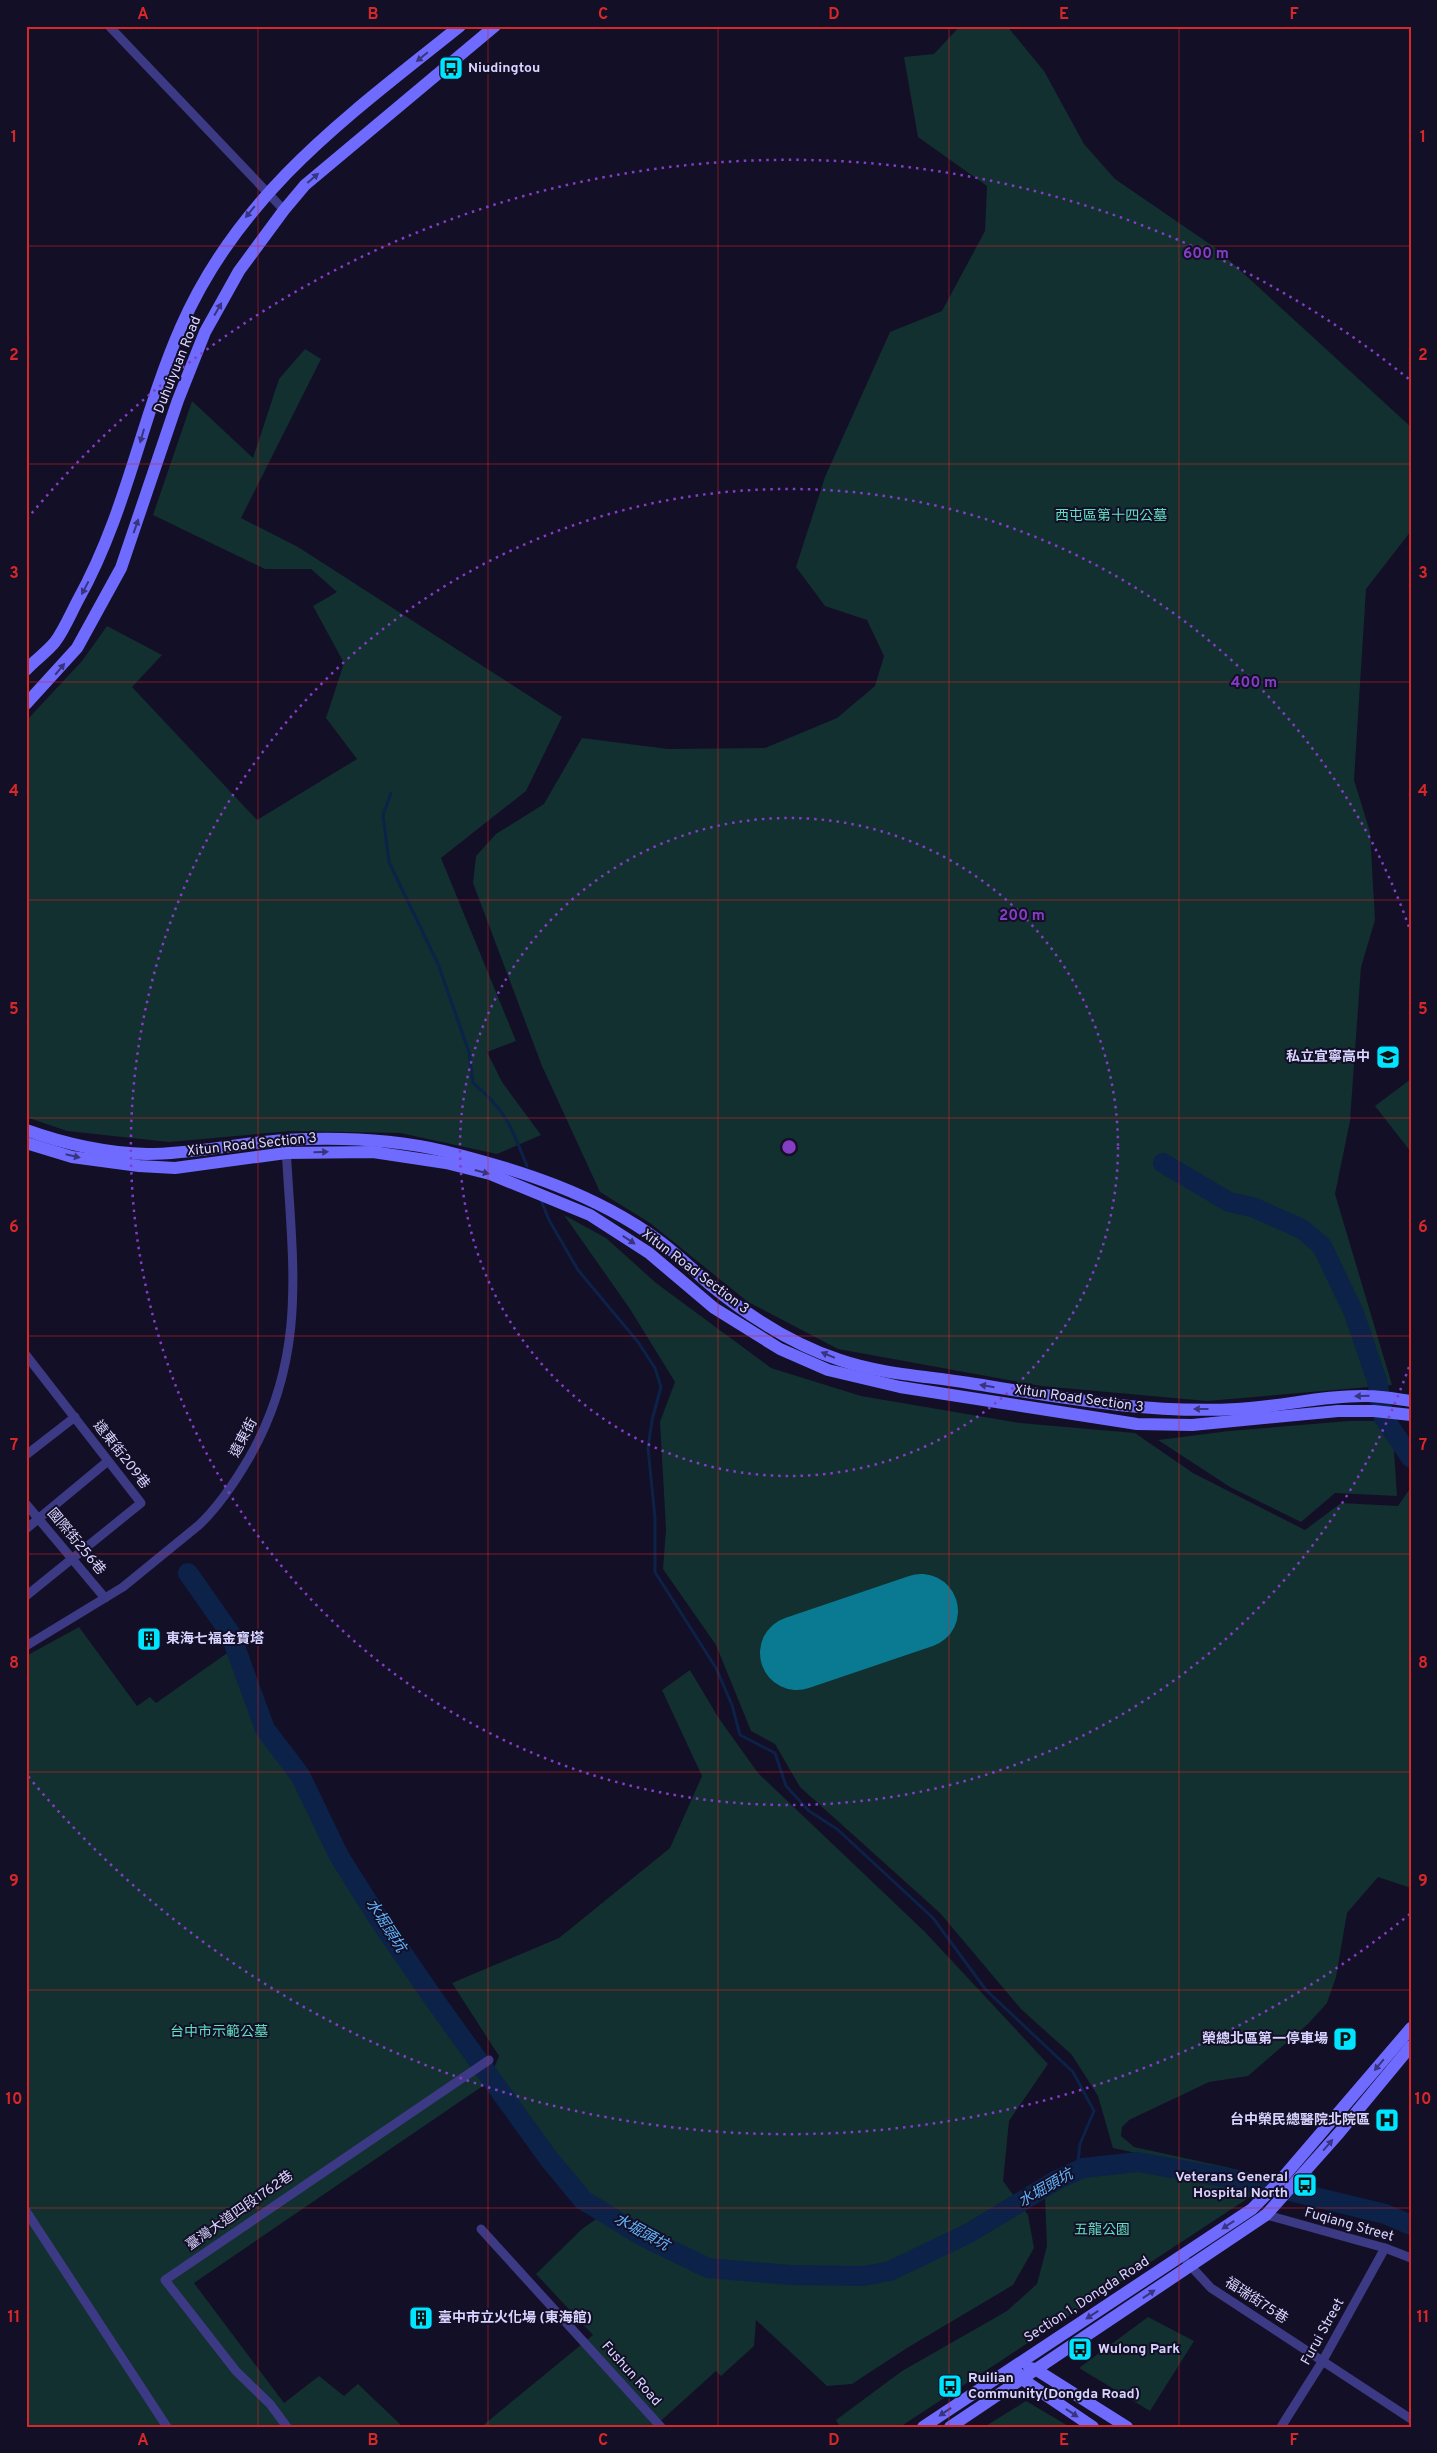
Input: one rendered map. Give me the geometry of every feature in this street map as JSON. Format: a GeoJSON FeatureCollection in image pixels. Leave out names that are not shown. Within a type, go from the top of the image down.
{"type":"FeatureCollection","features":[{"type":"Feature","properties":{"kind":"street"},"geometry":{"type":"LineString","coordinates":[[108,26],[284,210]]}},
{"type":"Feature","properties":{"kind":"street","name":"Duhuiyuan Road"},"geometry":{"type":"LineString","coordinates":[[26,670],[55,642],[107,544],[122,505],[154,394],[181,327],[222,249],[266,193],[301,157],[347,117],[460,26]]}},
{"type":"Feature","properties":{"kind":"street","name":"Duhuiyuan Road"},"geometry":{"type":"LineString","coordinates":[[26,704],[77,648],[121,568],[178,400],[205,332],[240,271],[284,210],[305,186],[494,26]]}},
{"type":"Feature","properties":{"kind":"street","name":"Xitun Road Section 3"},"geometry":{"type":"LineString","coordinates":[[26,1130],[70,1145],[144,1154],[286,1147],[373,1152],[446,1163],[518,1184],[590,1215],[649,1253],[714,1308],[753,1334],[820,1367],[852,1377],[900,1387],[1137,1424],[1192,1425],[1338,1411],[1374,1411],[1411,1415]]}},
{"type":"Feature","properties":{"kind":"street","name":"Xitun Road Section 3"},"geometry":{"type":"LineString","coordinates":[[26,1142],[72,1157],[140,1166],[175,1168],[286,1147],[355,1138],[442,1151],[549,1181],[595,1201],[658,1240],[710,1285],[749,1315],[795,1341],[840,1360],[880,1370],[1078,1400],[1164,1410],[1239,1409],[1328,1398],[1370,1396],[1411,1401]]}},
{"type":"Feature","properties":{"kind":"street","name":"遠東街"},"geometry":{"type":"LineString","coordinates":[[26,1646],[123,1587],[210,1515],[235,1481],[266,1426],[286,1366],[292,1324],[294,1282],[286,1147]]}},
{"type":"Feature","properties":{"kind":"street","name":"遠東街209巷"},"geometry":{"type":"LineString","coordinates":[[26,1355],[141,1502],[26,1596]]}},
{"type":"Feature","properties":{"kind":"street"},"geometry":{"type":"LineString","coordinates":[[26,1455],[75,1418]]}},
{"type":"Feature","properties":{"kind":"street"},"geometry":{"type":"LineString","coordinates":[[26,1529],[108,1461]]}},
{"type":"Feature","properties":{"kind":"street","name":"國際街256巷"},"geometry":{"type":"LineString","coordinates":[[26,1504],[105,1598]]}},
{"type":"Feature","properties":{"kind":"street","name":"Section 1, Dongda Road"},"geometry":{"type":"LineString","coordinates":[[923,2427],[1252,2209],[1279,2182],[1411,2028]]}},
{"type":"Feature","properties":{"kind":"street","name":"Section 1, Dongda Road"},"geometry":{"type":"LineString","coordinates":[[950,2427],[1266,2215],[1411,2046]]}},
{"type":"Feature","properties":{"kind":"street","name":"臺灣大道四段1762巷"},"geometry":{"type":"LineString","coordinates":[[287,2427],[270,2404],[236,2371],[165,2280],[490,2060]]}},
{"type":"Feature","properties":{"kind":"street","name":"Fuqiang Street"},"geometry":{"type":"LineString","coordinates":[[1252,2209],[1266,2215],[1385,2248],[1411,2258]]}},
{"type":"Feature","properties":{"kind":"street"},"geometry":{"type":"LineString","coordinates":[[26,2211],[167,2427]]}},
{"type":"Feature","properties":{"kind":"street","name":"Fushun Road"},"geometry":{"type":"LineString","coordinates":[[480,2229],[660,2427]]}},
{"type":"Feature","properties":{"kind":"street","name":"Furui Street"},"geometry":{"type":"LineString","coordinates":[[1281,2427],[1322,2362],[1385,2248]]}},
{"type":"Feature","properties":{"kind":"street","name":"福瑞街75巷"},"geometry":{"type":"LineString","coordinates":[[1183,2255],[1189,2267],[1210,2288],[1411,2419]]}},
{"type":"Feature","properties":{"kind":"street"},"geometry":{"type":"LineString","coordinates":[[1014,2366],[1036,2369],[1128,2427]]}},
{"type":"Feature","properties":{"kind":"street"},"geometry":{"type":"LineString","coordinates":[[1014,2366],[1022,2379],[1093,2427]]}},
{"type":"Feature","properties":{"kind":"green space","name":"西屯區第十四公墓"},"geometry":{"type":"Polygon","coordinates":[[[960,26],[1007,26],[1044,71],[1084,144],[1115,179],[1217,249],[1411,427],[1411,531],[1366,589],[1354,780],[1370,832],[1375,920],[1361,967],[1350,1121],[1335,1194],[1392,1385],[1207,1401],[1041,1386],[838,1349],[748,1302],[650,1223],[600,1192],[542,1066],[473,883],[476,856],[496,834],[544,804],[582,738],[668,749],[765,748],[837,718],[875,686],[884,656],[867,620],[825,606],[796,567],[825,477],[890,332],[942,311],[985,231],[987,186],[918,137],[904,57],[934,54],[960,26]]]}},
{"type":"Feature","properties":{"kind":"green space"},"geometry":{"type":"Polygon","coordinates":[[[305,349],[321,359],[241,518],[298,547],[562,717],[526,791],[441,858],[516,1041],[487,1052],[502,1082],[541,1135],[497,1154],[400,1133],[291,1131],[169,1142],[67,1131],[26,1117],[26,721],[82,661],[107,626],[162,655],[132,687],[257,820],[357,759],[326,718],[344,663],[313,606],[337,592],[311,569],[265,569],[153,515],[192,401],[253,458],[279,379],[305,349]]]}},
{"type":"Feature","properties":{"kind":"green space"},"geometry":{"type":"Polygon","coordinates":[[[1411,1079],[1411,1152],[1375,1106],[1411,1079]]]}},
{"type":"Feature","properties":{"kind":"green space"},"geometry":{"type":"Polygon","coordinates":[[[564,1215],[606,1238],[656,1283],[771,1368],[861,1396],[1020,1423],[1135,1433],[1193,1473],[1305,1530],[1341,1503],[1398,1506],[1411,1487],[1411,1888],[1378,1877],[1347,1913],[1336,1977],[1327,2003],[1308,2024],[1248,2076],[1209,2082],[1129,2120],[1122,2127],[1121,2136],[1134,2147],[1244,2171],[1248,2177],[1113,2148],[1098,2096],[1072,2055],[1021,2009],[940,1913],[800,1787],[775,1744],[751,1731],[716,1645],[663,1569],[666,1529],[660,1422],[675,1382],[630,1309],[564,1215]]]}},
{"type":"Feature","properties":{"kind":"green space"},"geometry":{"type":"Polygon","coordinates":[[[1349,1421],[1392,1421],[1397,1496],[1335,1493],[1301,1522],[1230,1487],[1158,1440],[1229,1431],[1349,1421]]]}},
{"type":"Feature","properties":{"kind":"green space","name":"台中市示範公墓"},"geometry":{"type":"Polygon","coordinates":[[[79,1627],[137,1706],[150,1697],[156,1703],[233,1649],[262,1732],[298,1777],[337,1858],[376,1921],[434,2004],[471,2051],[489,2080],[499,2056],[452,1983],[559,1938],[670,1848],[702,1776],[662,1690],[690,1670],[718,1717],[758,1773],[925,1932],[1048,2064],[1009,2121],[1003,2181],[1028,2215],[1034,2248],[1013,2285],[907,2348],[852,2384],[827,2386],[756,2320],[754,2346],[721,2376],[716,2371],[654,2427],[481,2427],[593,2335],[536,2274],[582,2229],[599,2217],[574,2197],[527,2144],[490,2081],[194,2283],[284,2403],[319,2376],[344,2396],[358,2384],[403,2427],[26,2427],[26,1656],[79,1627]]]}},
{"type":"Feature","properties":{"kind":"green space","name":"五龍公園"},"geometry":{"type":"Polygon","coordinates":[[[1135,2168],[1259,2191],[900,2427],[840,2427],[836,2420],[902,2371],[1007,2311],[1037,2284],[1047,2246],[1045,2197],[1060,2186],[1073,2180],[1118,2173],[1135,2168]]]}},
{"type":"Feature","properties":{"kind":"green space"},"geometry":{"type":"Polygon","coordinates":[[[1148,2317],[1194,2341],[1150,2411],[1079,2368],[1148,2317]]]}},
{"type":"Feature","properties":{"kind":"green space"},"geometry":{"type":"Polygon","coordinates":[[[1026,2401],[1070,2427],[984,2427],[1026,2401]]]}},
{"type":"Feature","properties":{"kind":"waterway"},"geometry":{"type":"LineString","coordinates":[[391,793],[383,815],[389,862],[438,964],[469,1052],[473,1083],[494,1102],[507,1120],[527,1166]]}},
{"type":"Feature","properties":{"kind":"waterway"},"geometry":{"type":"LineString","coordinates":[[1163,1163],[1229,1202],[1252,1207],[1302,1229],[1322,1246],[1354,1313],[1377,1381],[1384,1418],[1411,1458]]}},
{"type":"Feature","properties":{"kind":"waterway"},"geometry":{"type":"LineString","coordinates":[[541,1200],[549,1220],[578,1270],[638,1342],[655,1368],[661,1387],[652,1420],[648,1448],[655,1518],[655,1572],[716,1668],[732,1705],[740,1735],[775,1753],[786,1786],[809,1811],[837,1829],[933,1918],[986,1990],[1073,2072],[1094,2111],[1080,2144],[1077,2170]]}},
{"type":"Feature","properties":{"kind":"waterway","name":"水堀頭坑"},"geometry":{"type":"LineString","coordinates":[[188,1573],[230,1633],[265,1729],[300,1775],[339,1856],[378,1918],[549,2159],[583,2200],[642,2236],[708,2268],[790,2275],[864,2276],[890,2271],[969,2233],[1057,2180],[1083,2168],[1138,2162],[1255,2183],[1385,2214],[1411,2225]]}},
{"type":"Feature","properties":{"kind":"runway"},"geometry":{"type":"LineString","coordinates":[[797,1653],[921,1611]]}},
{"type":"Feature","properties":{"kind":"place","name":"Niudingtou"},"geometry":{"type":"Point","coordinates":[451,68]}},
{"type":"Feature","properties":{"kind":"place","name":"私立宜寧高中"},"geometry":{"type":"Point","coordinates":[1388,1057]}},
{"type":"Feature","properties":{"kind":"place","name":"東海七福金寶塔"},"geometry":{"type":"Point","coordinates":[149,1639]}},
{"type":"Feature","properties":{"kind":"place","name":"榮總北區第一停車場"},"geometry":{"type":"Point","coordinates":[1345,2039]}},
{"type":"Feature","properties":{"kind":"place","name":"台中榮民總醫院北院區"},"geometry":{"type":"Point","coordinates":[1387,2120]}},
{"type":"Feature","properties":{"kind":"place","name":"Veterans General Hospital North"},"geometry":{"type":"Point","coordinates":[1305,2185]}},
{"type":"Feature","properties":{"kind":"place","name":"臺中市立火化場 (東海館)"},"geometry":{"type":"Point","coordinates":[421,2318]}},
{"type":"Feature","properties":{"kind":"place","name":"Wulong Park"},"geometry":{"type":"Point","coordinates":[1080,2349]}},
{"type":"Feature","properties":{"kind":"place","name":"Ruilian Community(Dongda Road)"},"geometry":{"type":"Point","coordinates":[950,2386]}}]}
